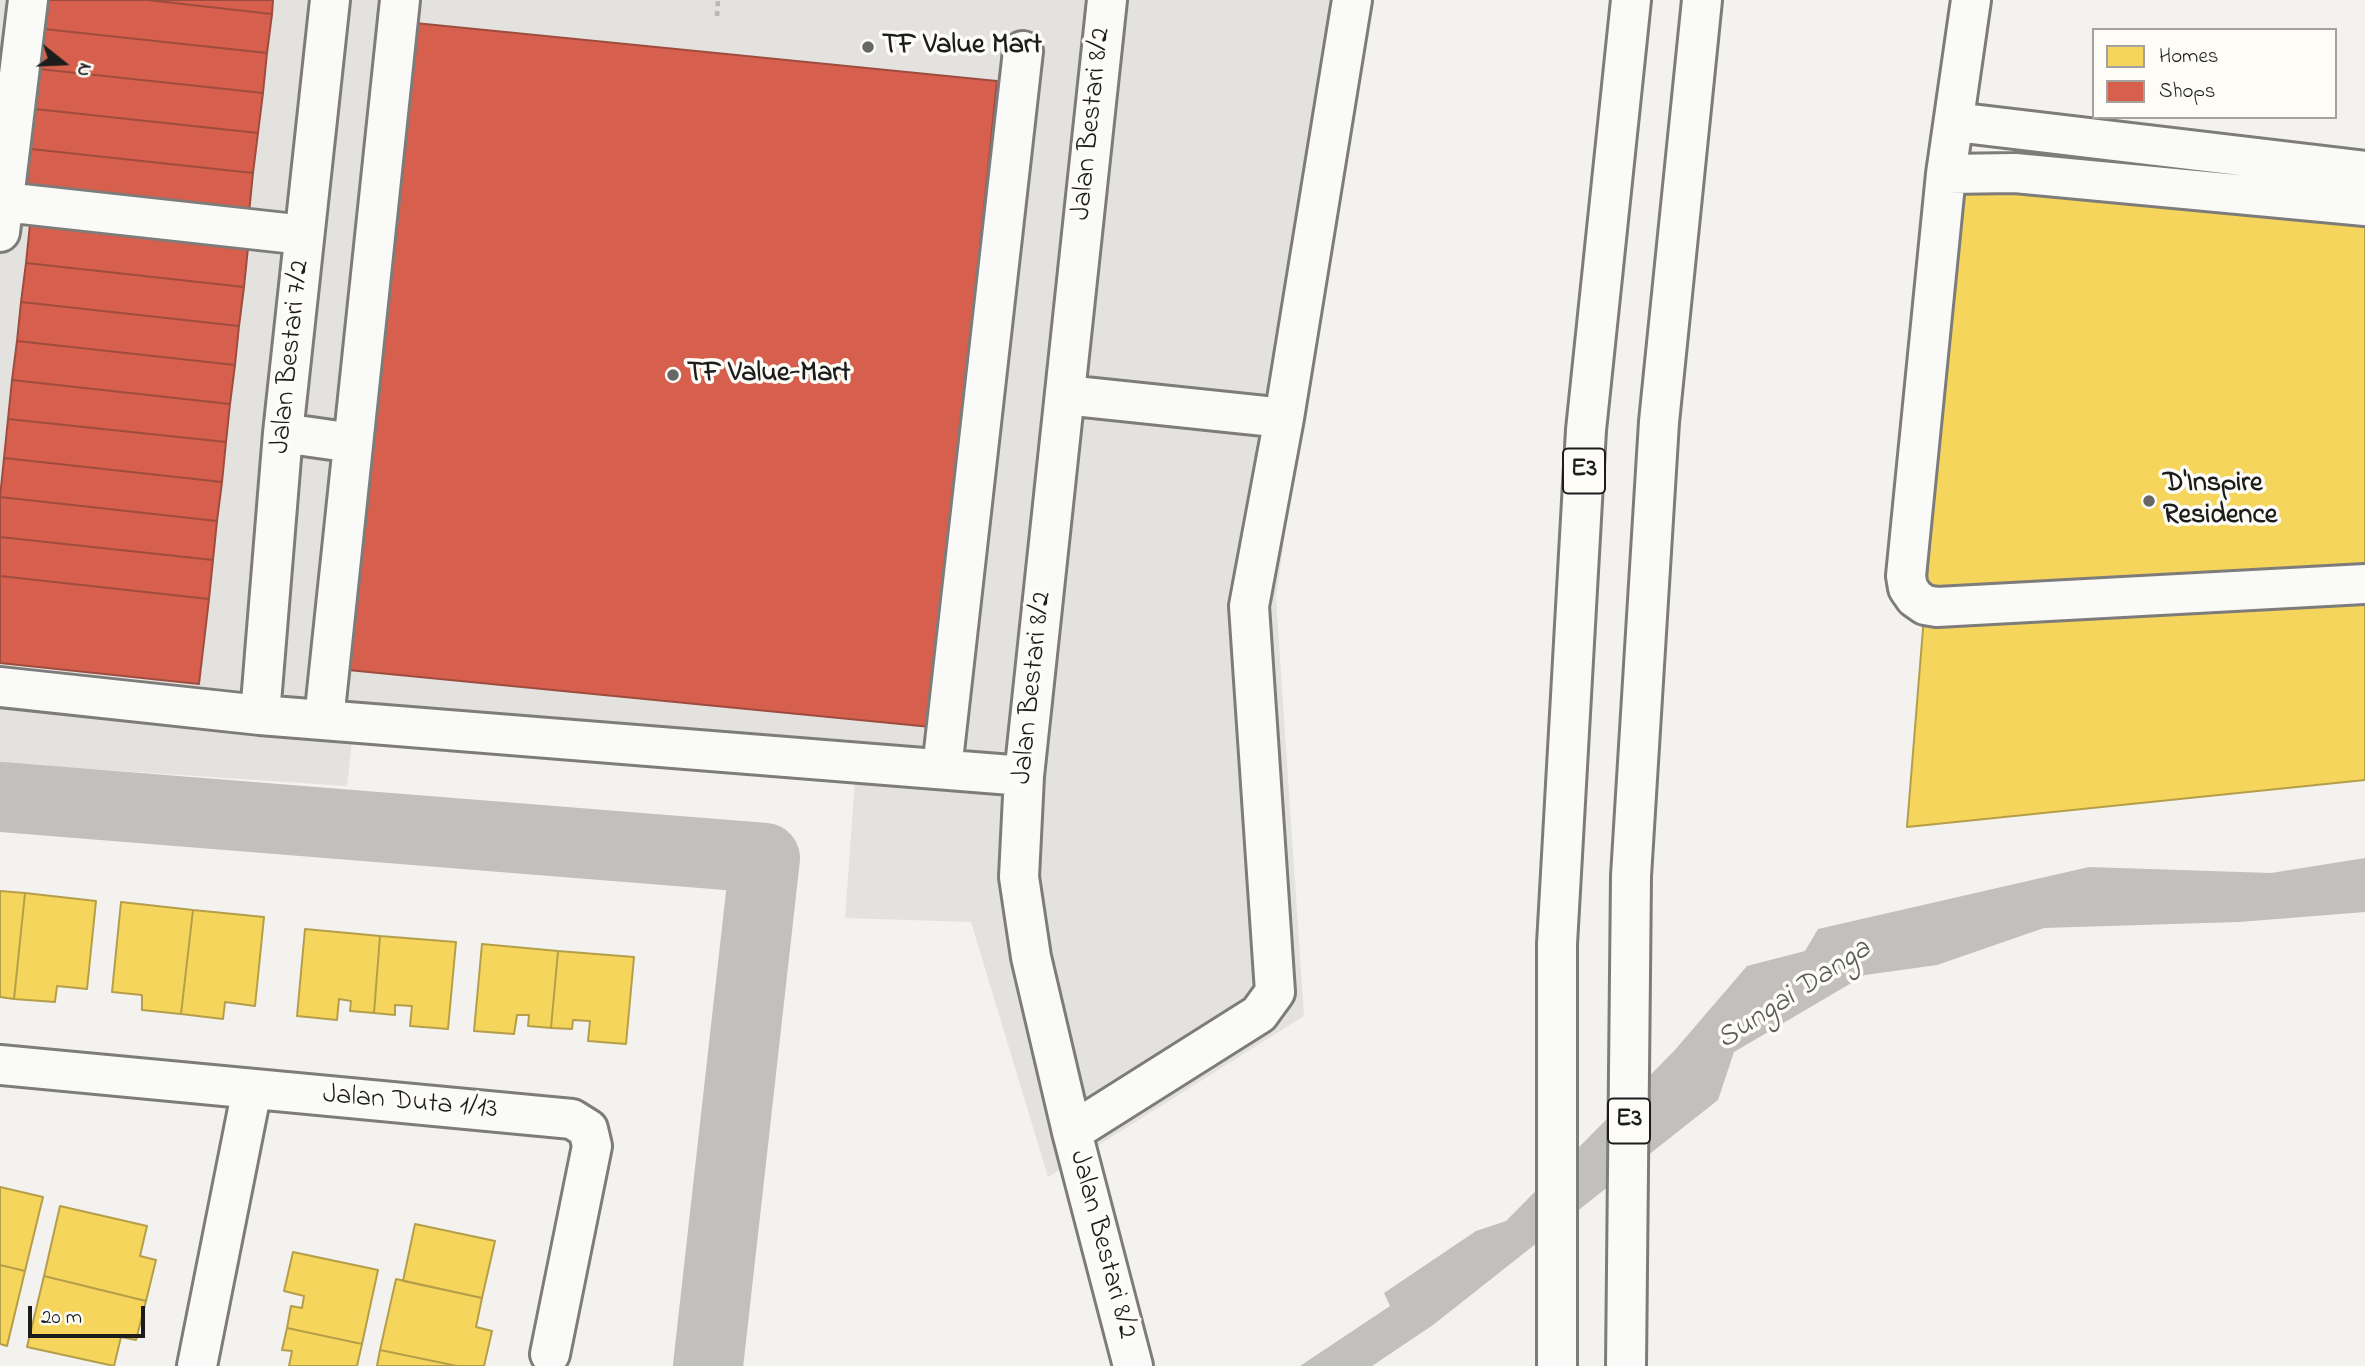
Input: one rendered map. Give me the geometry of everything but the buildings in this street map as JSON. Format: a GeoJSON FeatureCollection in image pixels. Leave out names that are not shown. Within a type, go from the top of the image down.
{"type":"FeatureCollection","features":[{"type":"Feature","properties":{"kind":"main road"},"geometry":{"type":"LineString","coordinates":[[28,0],[2,217],[304,235]]}},
{"type":"Feature","properties":{"kind":"main road","name":"Jalan Bestari 7/2"},"geometry":{"type":"LineString","coordinates":[[260,715],[283,433],[330,0]]}},
{"type":"Feature","properties":{"kind":"main road"},"geometry":{"type":"LineString","coordinates":[[324,720],[400,0]]}},
{"type":"Feature","properties":{"kind":"main road","name":"Jalan Bestari 8/2"},"geometry":{"type":"LineString","coordinates":[[1107,0],[1024,776],[1019,877],[1031,957],[1072,1132],[1133,1366]]}},
{"type":"Feature","properties":{"kind":"main road"},"geometry":{"type":"LineString","coordinates":[[1072,1132],[1259,1014],[1275,992],[1249,606],[1284,418],[1352,0]]}},
{"type":"Feature","properties":{"kind":"main road","name":"E3"},"geometry":{"type":"LineString","coordinates":[[1557,1366],[1557,944],[1586,430],[1630,0]]}},
{"type":"Feature","properties":{"kind":"main road","name":"E3"},"geometry":{"type":"LineString","coordinates":[[1626,1366],[1631,876],[1659,422],[1702,0]]}},
{"type":"Feature","properties":{"kind":"main road"},"geometry":{"type":"LineString","coordinates":[[1971,0],[1951,148],[1906,576],[1908,588],[1915,598],[1925,605],[1937,607],[2365,584]]}},
{"type":"Feature","properties":{"kind":"main road"},"geometry":{"type":"LineString","coordinates":[[942,769],[1023,51]]}},
{"type":"Feature","properties":{"kind":"main road"},"geometry":{"type":"LineString","coordinates":[[1951,148],[2365,171]]}},
{"type":"Feature","properties":{"kind":"main road"},"geometry":{"type":"LineString","coordinates":[[1951,148],[2015,173],[2365,206]]}},
{"type":"Feature","properties":{"kind":"main road"},"geometry":{"type":"LineString","coordinates":[[1065,395],[1284,418]]}},
{"type":"Feature","properties":{"kind":"main road"},"geometry":{"type":"LineString","coordinates":[[283,433],[354,443]]}},
{"type":"Feature","properties":{"kind":"main road"},"geometry":{"type":"LineString","coordinates":[[0,687],[260,715],[1024,776]]}},
{"type":"Feature","properties":{"kind":"main road","name":"Jalan Duta 1/13"},"geometry":{"type":"LineString","coordinates":[[0,1065],[572,1119],[588,1129],[592,1146],[550,1354]]}},
{"type":"Feature","properties":{"kind":"main road"},"geometry":{"type":"LineString","coordinates":[[197,1366],[252,1089]]}},
{"type":"Feature","properties":{"kind":"path"},"geometry":{"type":"LineString","coordinates":[[717,16],[718,0]]}},
{"type":"Feature","properties":{"kind":"shaded area"},"geometry":{"type":"Polygon","coordinates":[[[0,0],[1360,0],[1276,598],[1304,1016],[1048,1177],[971,922],[845,918],[855,780],[353,733],[347,786],[0,763],[0,0]]]}},
{"type":"Feature","properties":{"kind":"water","name":"Sungai Danga"},"geometry":{"type":"Polygon","coordinates":[[[2365,858],[2365,912],[2239,922],[2044,928],[1937,965],[1865,975],[1734,1052],[1718,1100],[1433,1325],[1372,1366],[1300,1366],[1390,1306],[1384,1293],[1476,1231],[1506,1221],[1674,1051],[1747,966],[1805,951],[1818,929],[2089,867],[2271,873],[2365,858]]]}},
{"type":"Feature","properties":{"kind":"waterway"},"geometry":{"type":"LineString","coordinates":[[0,797],[765,858],[708,1366]]}},
{"type":"Feature","properties":{"kind":"place","name":"TF Value Mart"},"geometry":{"type":"Point","coordinates":[868,47]}},
{"type":"Feature","properties":{"kind":"place","name":"TF Value-Mart"},"geometry":{"type":"Point","coordinates":[673,375]}},
{"type":"Feature","properties":{"kind":"place","name":"D'Inspire Residence"},"geometry":{"type":"Point","coordinates":[2149,501]}}]}
